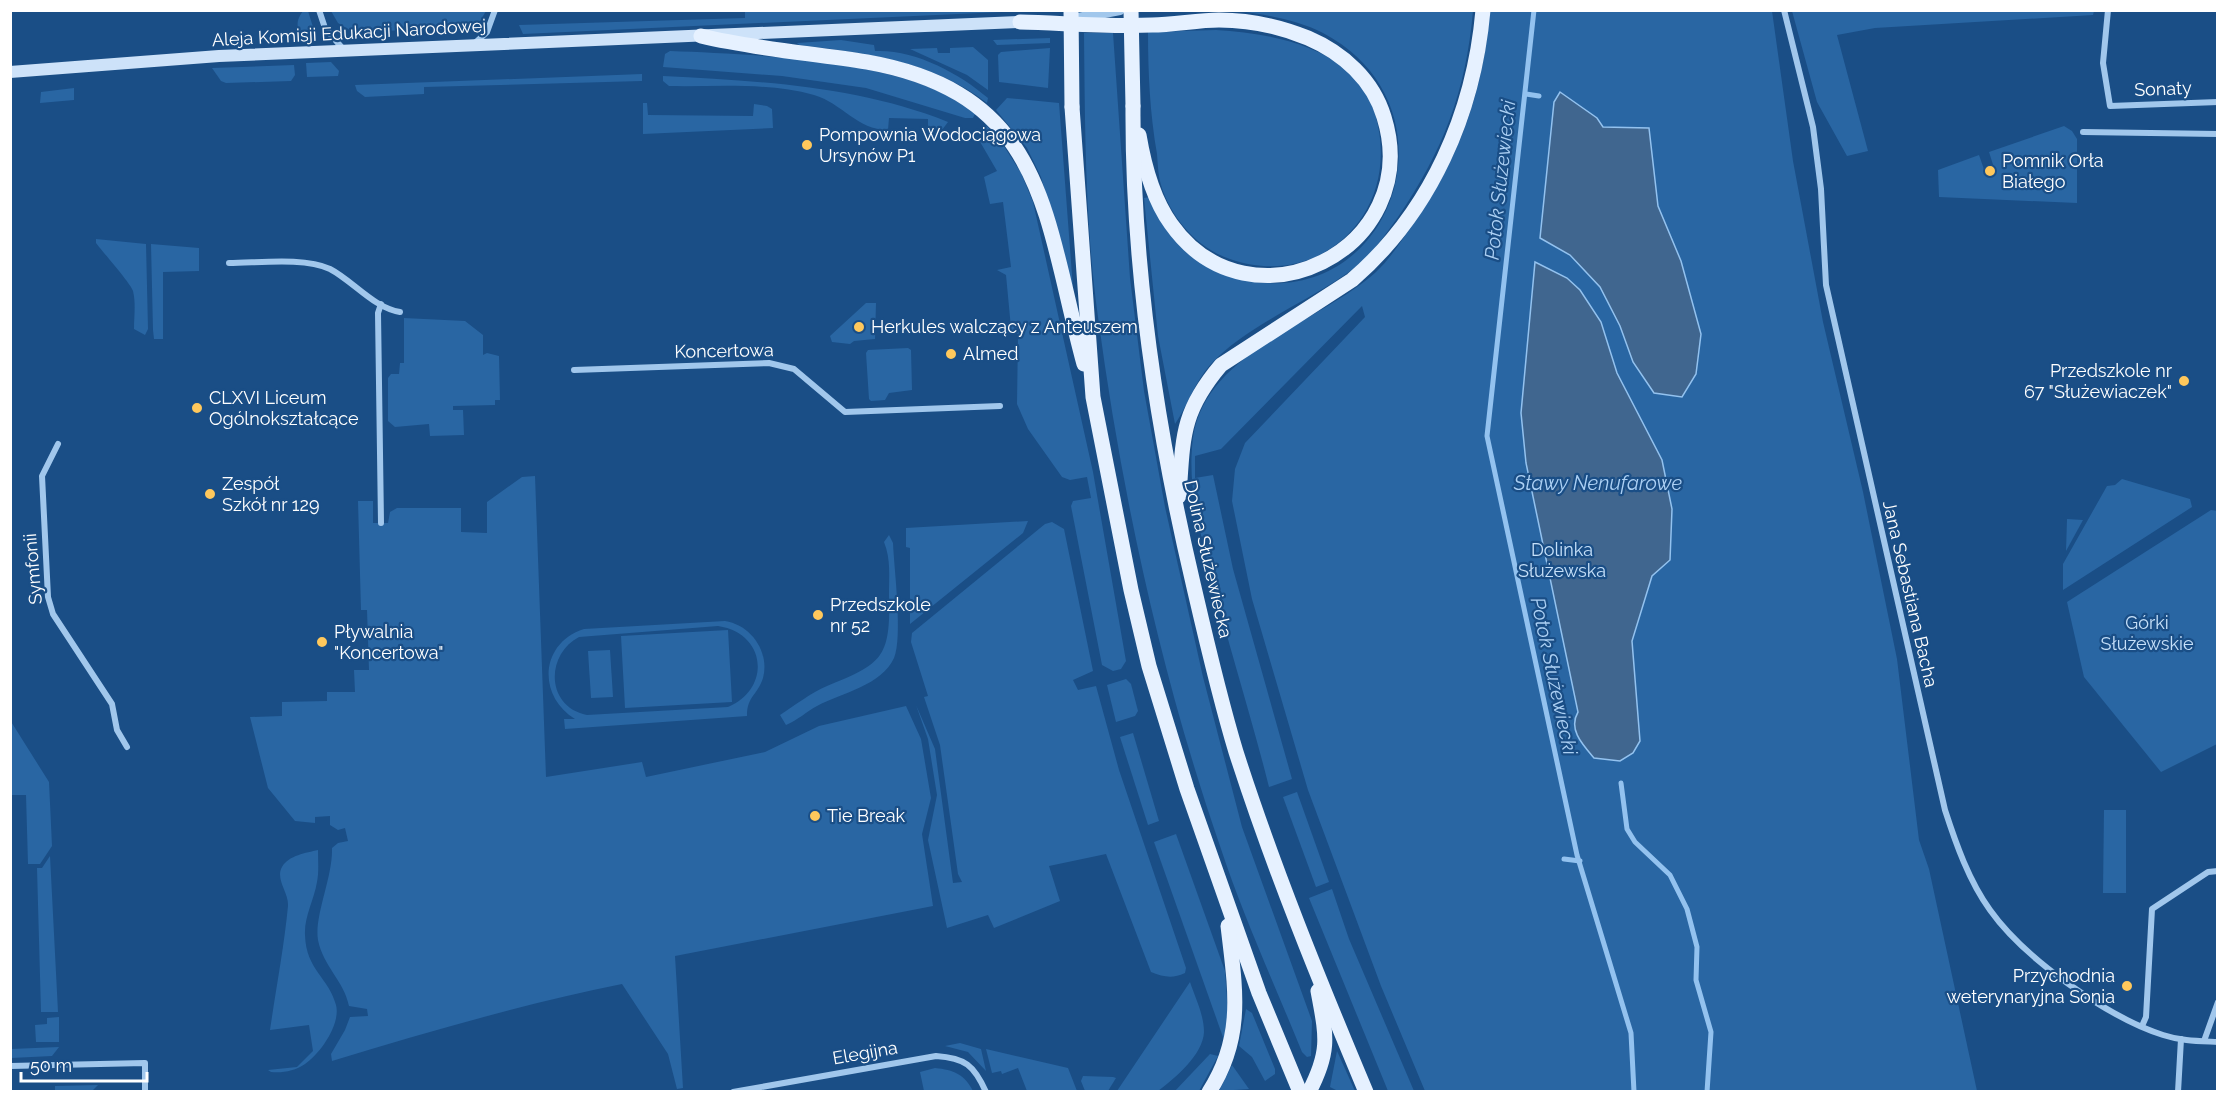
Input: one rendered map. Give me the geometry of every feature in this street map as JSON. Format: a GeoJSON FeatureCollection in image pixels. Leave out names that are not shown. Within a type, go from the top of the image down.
{"type":"FeatureCollection","features":[{"type":"Feature","properties":{"kind":"main road"},"geometry":{"type":"LineString","coordinates":[[1071,10],[1072,107],[1094,397]]}},
{"type":"Feature","properties":{"kind":"main road","name":"Dolina Służewiecka"},"geometry":{"type":"LineString","coordinates":[[1131,10],[1134,200],[1140,278],[1156,392],[1178,520],[1205,637],[1237,753],[1271,853],[1366,1092]]}},
{"type":"Feature","properties":{"kind":"main road"},"geometry":{"type":"LineString","coordinates":[[1178,520],[1183,436],[1186,420],[1200,392],[1221,365],[1352,280],[1371,263],[1396,234],[1435,175],[1458,128],[1472,80],[1483,10]]}},
{"type":"Feature","properties":{"kind":"main road"},"geometry":{"type":"LineString","coordinates":[[1020,22],[1152,26],[1236,21],[1291,33],[1322,45],[1355,68],[1380,105],[1390,147],[1385,193],[1378,211],[1364,231],[1330,259],[1286,275],[1265,275],[1233,270],[1194,249],[1170,224],[1150,178],[1133,106]]}},
{"type":"Feature","properties":{"kind":"main road","name":"Aleja Komisji Edukacji Narodowej"},"geometry":{"type":"LineString","coordinates":[[10,72],[219,56],[1020,22]]}},
{"type":"Feature","properties":{"kind":"main road"},"geometry":{"type":"LineString","coordinates":[[701,36],[744,47],[842,59],[895,69],[944,85],[985,113],[1018,150],[1040,195],[1094,397],[1126,569],[1149,666],[1225,903],[1300,1092]]}},
{"type":"Feature","properties":{"kind":"main road"},"geometry":{"type":"LineString","coordinates":[[1209,1092],[1226,1057],[1237,1011],[1225,903]]}},
{"type":"Feature","properties":{"kind":"main road"},"geometry":{"type":"LineString","coordinates":[[1309,1092],[1321,1069],[1326,1051],[1313,962]]}},
{"type":"Feature","properties":{"kind":"street"},"geometry":{"type":"LineString","coordinates":[[319,10],[325,28],[345,51]]}},
{"type":"Feature","properties":{"kind":"street"},"geometry":{"type":"LineString","coordinates":[[472,45],[487,32],[495,10]]}},
{"type":"Feature","properties":{"kind":"street","name":"Aleja Komisji Edukacji Narodowej"},"geometry":{"type":"LineString","coordinates":[[1020,22],[1089,17],[1120,10]]}},
{"type":"Feature","properties":{"kind":"street","name":"Jana Sebastiana Bacha"},"geometry":{"type":"LineString","coordinates":[[1784,10],[1813,127],[1821,189],[1828,291],[1895,596],[1945,810],[1954,838],[1986,903],[2015,940],[2047,967],[2111,1011],[2142,1026],[2181,1040],[2217,1042]]}},
{"type":"Feature","properties":{"kind":"street","name":"Sonaty"},"geometry":{"type":"LineString","coordinates":[[2108,10],[2103,63],[2110,106],[2217,102]]}},
{"type":"Feature","properties":{"kind":"street"},"geometry":{"type":"LineString","coordinates":[[2083,132],[2217,134]]}},
{"type":"Feature","properties":{"kind":"street"},"geometry":{"type":"LineString","coordinates":[[229,263],[315,264],[332,270],[381,304],[400,312]]}},
{"type":"Feature","properties":{"kind":"street"},"geometry":{"type":"LineString","coordinates":[[381,304],[378,313],[381,524]]}},
{"type":"Feature","properties":{"kind":"street","name":"Koncertowa"},"geometry":{"type":"LineString","coordinates":[[574,370],[769,363],[794,369],[845,412],[1000,406]]}},
{"type":"Feature","properties":{"kind":"street","name":"Symfonii"},"geometry":{"type":"LineString","coordinates":[[58,444],[42,476],[48,597],[53,614],[112,704],[117,729],[127,747]]}},
{"type":"Feature","properties":{"kind":"street"},"geometry":{"type":"LineString","coordinates":[[2142,1026],[2146,1017],[2152,909],[2208,872],[2217,871]]}},
{"type":"Feature","properties":{"kind":"street"},"geometry":{"type":"LineString","coordinates":[[2204,1041],[2217,1002]]}},
{"type":"Feature","properties":{"kind":"street"},"geometry":{"type":"LineString","coordinates":[[2178,1092],[2181,1040]]}},
{"type":"Feature","properties":{"kind":"street","name":"Elegijna"},"geometry":{"type":"LineString","coordinates":[[733,1092],[936,1056],[964,1060],[980,1077],[986,1092]]}},
{"type":"Feature","properties":{"kind":"street"},"geometry":{"type":"LineString","coordinates":[[10,1066],[145,1063],[145,1092]]}},
{"type":"Feature","properties":{"kind":"green space"},"geometry":{"type":"Polygon","coordinates":[[[745,10],[1021,11],[523,34],[519,25],[745,18],[745,10]]]}},
{"type":"Feature","properties":{"kind":"green space"},"geometry":{"type":"Polygon","coordinates":[[[1792,10],[2094,11],[2093,15],[1875,28],[1837,35],[1868,151],[1847,156],[1817,102],[1792,10]]]}},
{"type":"Feature","properties":{"kind":"green space"},"geometry":{"type":"Polygon","coordinates":[[[303,11],[308,11],[317,40],[306,41],[300,33],[298,19],[303,11]]]}},
{"type":"Feature","properties":{"kind":"green space"},"geometry":{"type":"Polygon","coordinates":[[[331,11],[486,11],[479,23],[466,28],[353,32],[338,23],[331,11]]]}},
{"type":"Feature","properties":{"kind":"green space"},"geometry":{"type":"Polygon","coordinates":[[[1240,11],[1473,11],[1465,68],[1450,119],[1428,168],[1388,231],[1360,264],[1336,281],[1259,326],[1224,351],[1204,372],[1175,424],[1158,336],[1144,198],[1149,197],[1173,238],[1195,259],[1209,268],[1239,279],[1292,282],[1336,267],[1370,237],[1391,198],[1399,153],[1391,108],[1366,66],[1313,28],[1261,14],[1240,11]]]}},
{"type":"Feature","properties":{"kind":"green space","name":"Dolinka Służewska"},"geometry":{"type":"Polygon","coordinates":[[[1490,11],[1772,11],[1793,161],[1823,322],[1863,492],[1897,659],[1919,840],[1929,869],[1977,1091],[1425,1091],[1381,986],[1308,790],[1252,599],[1232,501],[1235,469],[1245,443],[1365,317],[1362,306],[1221,449],[1195,456],[1195,478],[1213,475],[1233,569],[1292,779],[1269,787],[1198,522],[1193,489],[1193,438],[1202,408],[1218,383],[1241,361],[1267,342],[1352,291],[1376,272],[1391,256],[1412,226],[1443,175],[1466,123],[1482,69],[1490,11]]]}},
{"type":"Feature","properties":{"kind":"green space"},"geometry":{"type":"Polygon","coordinates":[[[1216,30],[1250,33],[1300,44],[1331,58],[1351,74],[1371,102],[1378,126],[1381,159],[1375,190],[1363,216],[1344,238],[1321,255],[1293,264],[1262,266],[1230,259],[1196,239],[1179,220],[1165,197],[1159,177],[1153,124],[1148,32],[1216,30]]]}},
{"type":"Feature","properties":{"kind":"green space"},"geometry":{"type":"Polygon","coordinates":[[[1084,33],[1113,33],[1130,278],[1144,391],[1165,507],[1203,677],[1242,827],[1312,1021],[1311,1056],[1307,1057],[1302,1052],[1259,949],[1220,846],[1179,716],[1146,584],[1119,451],[1098,317],[1090,247],[1086,176],[1084,33]]]}},
{"type":"Feature","properties":{"kind":"green space"},"geometry":{"type":"Polygon","coordinates":[[[1050,38],[1050,43],[997,45],[993,40],[1050,38]]]}},
{"type":"Feature","properties":{"kind":"green space"},"geometry":{"type":"Polygon","coordinates":[[[841,40],[874,45],[875,51],[905,54],[935,64],[964,80],[988,98],[987,103],[944,77],[921,68],[898,61],[797,43],[841,40]]]}},
{"type":"Feature","properties":{"kind":"green space"},"geometry":{"type":"Polygon","coordinates":[[[973,47],[988,60],[988,90],[967,75],[910,49],[937,48],[938,53],[950,53],[950,48],[973,47]]]}},
{"type":"Feature","properties":{"kind":"green space"},"geometry":{"type":"Polygon","coordinates":[[[1050,48],[1048,88],[999,82],[998,55],[1001,52],[1050,48]]]}},
{"type":"Feature","properties":{"kind":"green space"},"geometry":{"type":"Polygon","coordinates":[[[670,51],[769,56],[876,71],[936,90],[975,114],[973,118],[965,118],[866,88],[782,76],[663,67],[665,54],[670,51]]]}},
{"type":"Feature","properties":{"kind":"green space"},"geometry":{"type":"Polygon","coordinates":[[[331,62],[339,71],[338,76],[307,77],[306,63],[331,62]]]}},
{"type":"Feature","properties":{"kind":"green space"},"geometry":{"type":"Polygon","coordinates":[[[294,65],[295,75],[291,81],[226,83],[221,81],[212,68],[294,65]]]}},
{"type":"Feature","properties":{"kind":"green space"},"geometry":{"type":"Polygon","coordinates":[[[642,74],[642,81],[424,87],[424,94],[365,97],[357,91],[355,85],[642,74]]]}},
{"type":"Feature","properties":{"kind":"green space"},"geometry":{"type":"Polygon","coordinates":[[[663,76],[808,87],[879,100],[948,122],[942,130],[928,127],[928,119],[889,118],[888,130],[877,129],[867,126],[833,104],[814,95],[779,88],[669,86],[663,81],[663,76]]]}},
{"type":"Feature","properties":{"kind":"green space"},"geometry":{"type":"Polygon","coordinates":[[[74,88],[74,100],[40,103],[41,92],[74,88]]]}},
{"type":"Feature","properties":{"kind":"green space"},"geometry":{"type":"Polygon","coordinates":[[[1007,98],[1059,103],[1073,288],[1041,177],[1027,148],[996,110],[1007,98]]]}},
{"type":"Feature","properties":{"kind":"green space"},"geometry":{"type":"Polygon","coordinates":[[[643,103],[647,103],[648,115],[753,116],[754,104],[767,106],[772,109],[773,128],[643,134],[643,103]]]}},
{"type":"Feature","properties":{"kind":"green space"},"geometry":{"type":"Polygon","coordinates":[[[985,124],[1000,140],[1021,173],[1033,202],[1093,472],[1126,661],[1121,669],[1113,671],[1102,665],[1071,506],[1073,501],[1091,498],[1087,477],[1070,480],[1062,477],[1028,429],[1017,404],[1018,334],[1005,334],[1004,331],[1011,328],[1006,275],[997,270],[1011,267],[1003,202],[990,204],[984,177],[997,171],[979,140],[983,139],[985,124]]]}},
{"type":"Feature","properties":{"kind":"green space"},"geometry":{"type":"Polygon","coordinates":[[[2064,126],[2072,131],[2077,139],[2077,203],[1939,197],[1938,170],[1979,155],[1986,175],[1993,176],[1995,171],[1989,152],[2064,126]]]}},
{"type":"Feature","properties":{"kind":"green space"},"geometry":{"type":"Polygon","coordinates":[[[96,239],[146,244],[148,329],[145,335],[134,329],[133,291],[96,243],[96,239]]]}},
{"type":"Feature","properties":{"kind":"green space"},"geometry":{"type":"Polygon","coordinates":[[[151,244],[199,248],[199,271],[163,272],[163,339],[154,339],[151,244]]]}},
{"type":"Feature","properties":{"kind":"green space"},"geometry":{"type":"Polygon","coordinates":[[[866,303],[876,303],[875,339],[854,341],[850,344],[832,342],[830,336],[866,303]]]}},
{"type":"Feature","properties":{"kind":"green space"},"geometry":{"type":"Polygon","coordinates":[[[404,318],[465,321],[483,335],[483,355],[487,353],[499,356],[500,400],[495,400],[495,405],[453,406],[453,410],[463,410],[464,435],[430,436],[429,424],[395,427],[388,421],[388,378],[391,374],[399,374],[400,363],[404,363],[404,318]]]}},
{"type":"Feature","properties":{"kind":"green space"},"geometry":{"type":"Polygon","coordinates":[[[908,348],[911,350],[912,390],[889,393],[885,400],[871,401],[866,353],[868,350],[908,348]]]}},
{"type":"Feature","properties":{"kind":"green space"},"geometry":{"type":"Polygon","coordinates":[[[535,476],[546,777],[642,762],[646,777],[765,752],[819,726],[906,706],[921,739],[931,798],[922,834],[933,906],[675,956],[683,1088],[677,1089],[668,1054],[622,984],[440,1029],[332,1061],[331,1054],[350,1017],[368,1016],[367,1009],[349,1006],[343,989],[324,958],[318,940],[317,930],[330,871],[332,848],[338,843],[348,841],[345,828],[338,830],[330,825],[330,816],[315,817],[315,823],[295,821],[268,788],[250,717],[282,716],[282,702],[327,701],[327,692],[355,692],[354,670],[369,670],[367,610],[361,610],[358,501],[373,501],[373,523],[388,523],[390,512],[397,508],[461,508],[461,532],[487,533],[487,502],[522,477],[535,476]]]}},
{"type":"Feature","properties":{"kind":"green space"},"geometry":{"type":"Polygon","coordinates":[[[2122,479],[2190,499],[2192,507],[2063,590],[2063,564],[2107,486],[2115,485],[2122,479]]]}},
{"type":"Feature","properties":{"kind":"green space","name":"Górki Służewskie"},"geometry":{"type":"Polygon","coordinates":[[[2211,510],[2218,511],[2217,744],[2161,772],[2084,677],[2067,602],[2211,510]]]}},
{"type":"Feature","properties":{"kind":"green space"},"geometry":{"type":"Polygon","coordinates":[[[2067,519],[2083,520],[2066,551],[2067,519]]]}},
{"type":"Feature","properties":{"kind":"green space"},"geometry":{"type":"Polygon","coordinates":[[[1028,521],[1023,533],[910,624],[910,548],[906,547],[906,528],[1028,521]]]}},
{"type":"Feature","properties":{"kind":"green space"},"geometry":{"type":"Polygon","coordinates":[[[1052,522],[1064,529],[1093,671],[1073,680],[1078,690],[1096,686],[1119,770],[1186,968],[1185,973],[1180,975],[1168,977],[1151,972],[1106,854],[1049,866],[1060,901],[994,928],[988,915],[947,928],[928,840],[937,795],[928,739],[916,705],[935,749],[953,883],[962,882],[958,874],[940,745],[924,697],[928,696],[911,642],[912,633],[1045,524],[1052,522]]]}},
{"type":"Feature","properties":{"kind":"green space"},"geometry":{"type":"Polygon","coordinates":[[[889,535],[893,543],[897,602],[898,635],[894,658],[888,667],[871,682],[817,706],[786,725],[780,715],[815,692],[860,672],[879,656],[888,634],[889,575],[888,555],[884,542],[889,535]]]}},
{"type":"Feature","properties":{"kind":"green space"},"geometry":{"type":"Polygon","coordinates":[[[725,621],[743,628],[756,641],[764,659],[763,678],[750,700],[747,716],[565,729],[564,719],[575,719],[554,697],[549,671],[552,658],[559,646],[569,636],[584,629],[725,621]],[[718,626],[579,637],[568,645],[560,656],[556,667],[557,692],[573,710],[587,715],[728,707],[742,698],[752,687],[757,675],[758,662],[754,650],[746,639],[734,631],[718,626]]]}},
{"type":"Feature","properties":{"kind":"green space"},"geometry":{"type":"Polygon","coordinates":[[[728,630],[732,702],[625,708],[621,636],[728,630]]]}},
{"type":"Feature","properties":{"kind":"green space"},"geometry":{"type":"Polygon","coordinates":[[[610,650],[613,697],[591,698],[588,651],[610,650]]]}},
{"type":"Feature","properties":{"kind":"green space"},"geometry":{"type":"Polygon","coordinates":[[[1126,679],[1131,684],[1138,711],[1135,716],[1116,722],[1107,685],[1126,679]]]}},
{"type":"Feature","properties":{"kind":"green space"},"geometry":{"type":"Polygon","coordinates":[[[10,720],[49,782],[52,846],[40,864],[28,864],[26,795],[11,795],[10,720]]]}},
{"type":"Feature","properties":{"kind":"green space"},"geometry":{"type":"Polygon","coordinates":[[[1133,733],[1159,821],[1148,825],[1120,737],[1133,733]]]}},
{"type":"Feature","properties":{"kind":"green space"},"geometry":{"type":"Polygon","coordinates":[[[1297,792],[1329,882],[1316,887],[1283,797],[1297,792]]]}},
{"type":"Feature","properties":{"kind":"green space"},"geometry":{"type":"Polygon","coordinates":[[[2104,810],[2126,810],[2126,893],[2103,893],[2104,810]]]}},
{"type":"Feature","properties":{"kind":"green space"},"geometry":{"type":"Polygon","coordinates":[[[1176,834],[1225,971],[1228,1014],[1224,1040],[1154,842],[1176,834]]]}},
{"type":"Feature","properties":{"kind":"green space"},"geometry":{"type":"Polygon","coordinates":[[[318,850],[318,878],[306,922],[306,947],[313,965],[333,996],[337,1013],[328,1038],[311,1059],[293,1070],[271,1072],[268,1070],[297,1067],[313,1051],[309,1025],[270,1030],[288,906],[280,872],[285,863],[293,857],[318,850]]]}},
{"type":"Feature","properties":{"kind":"green space"},"geometry":{"type":"Polygon","coordinates":[[[50,856],[58,1012],[41,1012],[37,868],[42,868],[50,856]]]}},
{"type":"Feature","properties":{"kind":"green space"},"geometry":{"type":"Polygon","coordinates":[[[1332,889],[1349,939],[1414,1091],[1388,1091],[1309,898],[1332,889]]]}},
{"type":"Feature","properties":{"kind":"green space"},"geometry":{"type":"Polygon","coordinates":[[[1190,982],[1204,1026],[1199,1049],[1180,1073],[1158,1091],[1117,1091],[1190,982]]]}},
{"type":"Feature","properties":{"kind":"green space"},"geometry":{"type":"Polygon","coordinates":[[[1246,1009],[1252,1013],[1275,1069],[1275,1074],[1265,1081],[1252,1057],[1239,1046],[1246,1009]]]}},
{"type":"Feature","properties":{"kind":"green space"},"geometry":{"type":"Polygon","coordinates":[[[59,1017],[59,1042],[36,1042],[35,1025],[47,1024],[47,1018],[59,1017]]]}},
{"type":"Feature","properties":{"kind":"green space"},"geometry":{"type":"Polygon","coordinates":[[[960,1043],[981,1049],[986,1071],[968,1052],[945,1046],[960,1043]]]}},
{"type":"Feature","properties":{"kind":"green space"},"geometry":{"type":"Polygon","coordinates":[[[59,1047],[52,1056],[11,1058],[11,1049],[59,1047]]]}},
{"type":"Feature","properties":{"kind":"green space"},"geometry":{"type":"Polygon","coordinates":[[[986,1049],[1068,1068],[1077,1091],[1027,1091],[1018,1068],[1002,1074],[1001,1071],[992,1073],[986,1049]]]}},
{"type":"Feature","properties":{"kind":"green space"},"geometry":{"type":"Polygon","coordinates":[[[1337,1051],[1355,1091],[1338,1091],[1330,1087],[1337,1051]]]}},
{"type":"Feature","properties":{"kind":"green space"},"geometry":{"type":"Polygon","coordinates":[[[1210,1054],[1218,1056],[1199,1091],[1174,1092],[1210,1054]]]}},
{"type":"Feature","properties":{"kind":"green space"},"geometry":{"type":"Polygon","coordinates":[[[1232,1065],[1249,1089],[1219,1091],[1232,1065]]]}},
{"type":"Feature","properties":{"kind":"green space"},"geometry":{"type":"Polygon","coordinates":[[[935,1068],[958,1074],[973,1091],[924,1091],[920,1072],[935,1068]]]}},
{"type":"Feature","properties":{"kind":"green space"},"geometry":{"type":"Polygon","coordinates":[[[1083,1076],[1116,1078],[1108,1091],[1085,1091],[1081,1081],[1083,1076]]]}},
{"type":"Feature","properties":{"kind":"green space"},"geometry":{"type":"Polygon","coordinates":[[[98,1085],[92,1091],[55,1091],[55,1086],[98,1085]]]}},
{"type":"Feature","properties":{"kind":"water"},"geometry":{"type":"Polygon","coordinates":[[[1560,92],[1597,118],[1603,127],[1649,128],[1658,206],[1681,261],[1701,334],[1696,374],[1682,397],[1654,393],[1633,362],[1620,326],[1600,287],[1570,255],[1540,238],[1554,102],[1560,92]]]}},
{"type":"Feature","properties":{"kind":"water","name":"Stawy Nenufarowe"},"geometry":{"type":"Polygon","coordinates":[[[1535,262],[1567,278],[1580,290],[1601,322],[1617,373],[1662,460],[1672,509],[1670,560],[1652,576],[1632,641],[1640,741],[1633,753],[1620,761],[1594,758],[1581,742],[1576,730],[1575,718],[1578,712],[1526,463],[1521,413],[1535,262]]]}},
{"type":"Feature","properties":{"kind":"waterway","name":"Potok Służewiecki"},"geometry":{"type":"LineString","coordinates":[[1534,10],[1487,436],[1577,855],[1631,1033],[1634,1092]]}},
{"type":"Feature","properties":{"kind":"waterway"},"geometry":{"type":"LineString","coordinates":[[1526,94],[1539,96]]}},
{"type":"Feature","properties":{"kind":"waterway"},"geometry":{"type":"LineString","coordinates":[[1621,783],[1627,829],[1635,842],[1670,875],[1687,909],[1697,947],[1696,980],[1711,1032],[1707,1092]]}},
{"type":"Feature","properties":{"kind":"waterway"},"geometry":{"type":"LineString","coordinates":[[1564,859],[1580,861]]}},
{"type":"Feature","properties":{"kind":"place","name":"Pompownia Wodociągowa Ursynów P1"},"geometry":{"type":"Point","coordinates":[807,145]}},
{"type":"Feature","properties":{"kind":"place","name":"Pomnik Orła Białego"},"geometry":{"type":"Point","coordinates":[1990,171]}},
{"type":"Feature","properties":{"kind":"place","name":"Herkules walczący z Anteuszem"},"geometry":{"type":"Point","coordinates":[859,327]}},
{"type":"Feature","properties":{"kind":"place","name":"Almed"},"geometry":{"type":"Point","coordinates":[951,354]}},
{"type":"Feature","properties":{"kind":"place","name":"Przedszkole nr 67 \"Służewiaczek\""},"geometry":{"type":"Point","coordinates":[2184,381]}},
{"type":"Feature","properties":{"kind":"place","name":"CLXVI Liceum Ogólnokształcące"},"geometry":{"type":"Point","coordinates":[197,408]}},
{"type":"Feature","properties":{"kind":"place","name":"Zespół Szkół nr 129"},"geometry":{"type":"Point","coordinates":[210,494]}},
{"type":"Feature","properties":{"kind":"place","name":"Przedszkole nr 52"},"geometry":{"type":"Point","coordinates":[818,615]}},
{"type":"Feature","properties":{"kind":"place","name":"Pływalnia \"Koncertowa\""},"geometry":{"type":"Point","coordinates":[322,642]}},
{"type":"Feature","properties":{"kind":"place","name":"Tie Break"},"geometry":{"type":"Point","coordinates":[815,816]}},
{"type":"Feature","properties":{"kind":"place","name":"Przychodnia weterynaryjna Sonia"},"geometry":{"type":"Point","coordinates":[2127,986]}}]}
